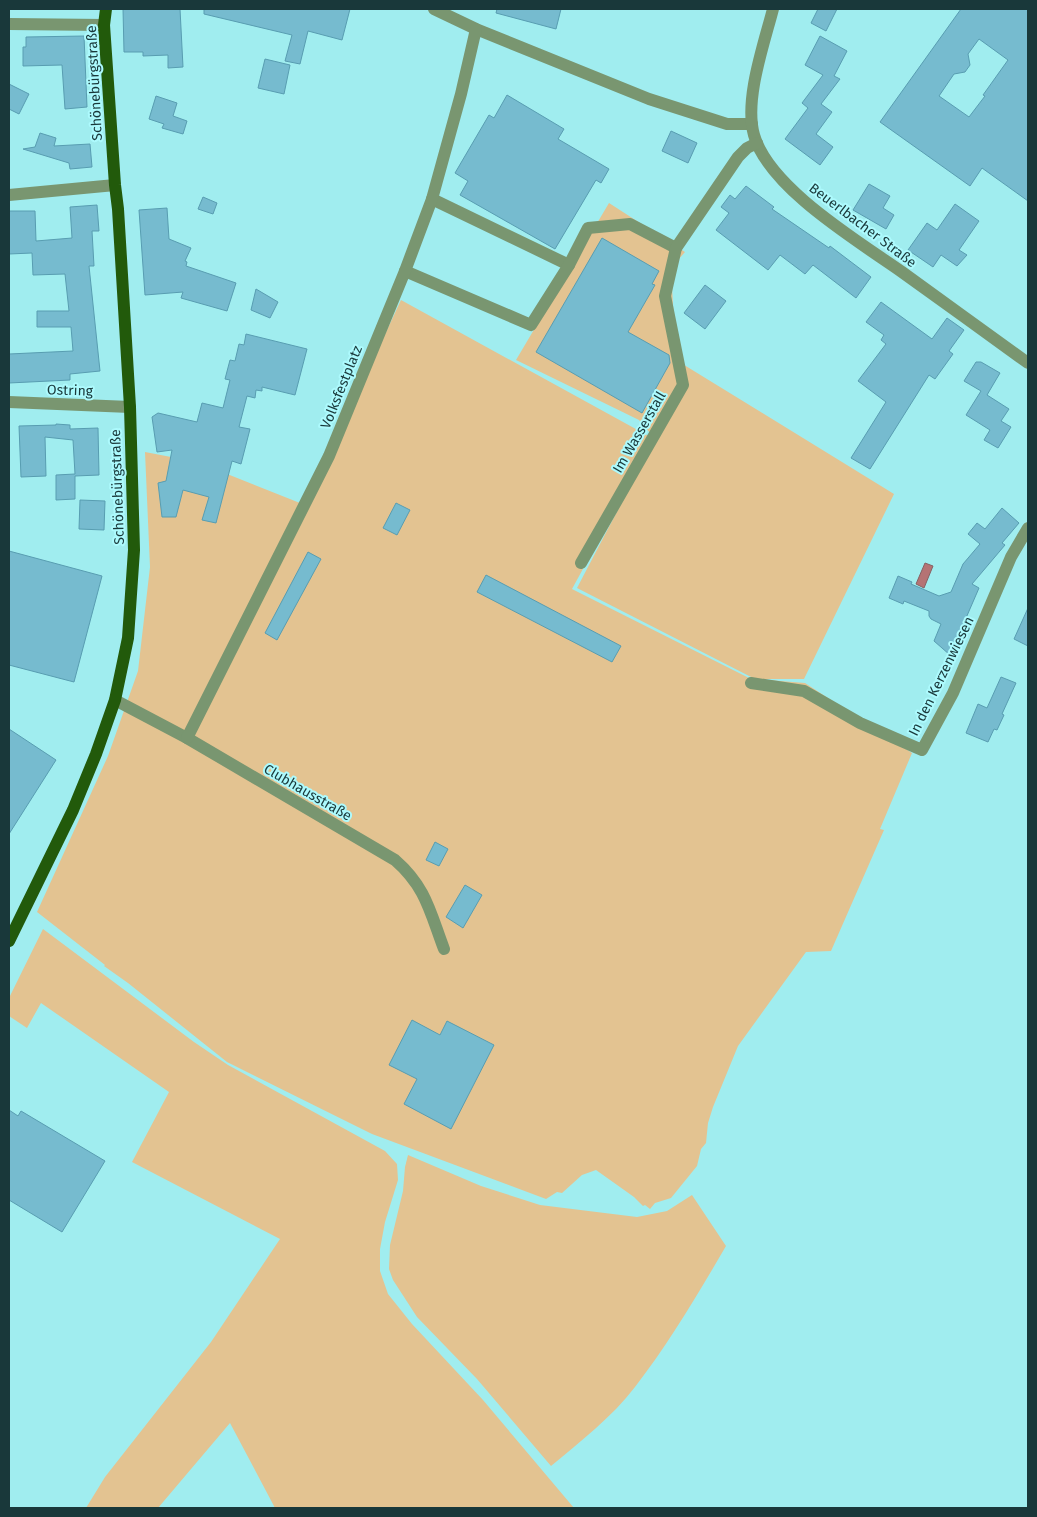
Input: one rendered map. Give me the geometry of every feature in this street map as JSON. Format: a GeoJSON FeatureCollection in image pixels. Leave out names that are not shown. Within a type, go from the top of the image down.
{"type":"FeatureCollection","features":[{"type":"Feature","properties":{"kind":"main road","name":"Schönebürgstraße"},"geometry":{"type":"LineString","coordinates":[[9,941],[72,810],[96,754],[115,700],[128,638],[134,550],[130,407],[104,25],[106,9]]}},
{"type":"Feature","properties":{"kind":"street"},"geometry":{"type":"LineString","coordinates":[[434,9],[476,29],[649,99],[727,124],[752,124]]}},
{"type":"Feature","properties":{"kind":"street","name":"Beuerlbacher Straße"},"geometry":{"type":"LineString","coordinates":[[773,9],[756,73],[752,98],[752,124],[757,143],[776,173],[815,210],[1028,362]]}},
{"type":"Feature","properties":{"kind":"street"},"geometry":{"type":"LineString","coordinates":[[9,24],[104,25]]}},
{"type":"Feature","properties":{"kind":"street","name":"Volksfestplatz"},"geometry":{"type":"LineString","coordinates":[[187,738],[329,456],[405,271],[432,199],[461,94],[476,29]]}},
{"type":"Feature","properties":{"kind":"street","name":"Im Wasserstall"},"geometry":{"type":"LineString","coordinates":[[581,563],[683,385],[665,296],[676,248],[738,157],[747,148],[757,143]]}},
{"type":"Feature","properties":{"kind":"street"},"geometry":{"type":"LineString","coordinates":[[9,195],[115,185]]}},
{"type":"Feature","properties":{"kind":"street"},"geometry":{"type":"LineString","coordinates":[[432,199],[569,264]]}},
{"type":"Feature","properties":{"kind":"street"},"geometry":{"type":"LineString","coordinates":[[405,271],[532,325],[569,264],[588,228],[630,224],[676,248]]}},
{"type":"Feature","properties":{"kind":"street","name":"Ostring"},"geometry":{"type":"LineString","coordinates":[[9,402],[130,407]]}},
{"type":"Feature","properties":{"kind":"street","name":"In den Kerzenwiesen"},"geometry":{"type":"LineString","coordinates":[[751,683],[804,690],[860,723],[922,750],[956,685],[1011,557],[1028,528]]}},
{"type":"Feature","properties":{"kind":"street","name":"Clubhausstraße"},"geometry":{"type":"LineString","coordinates":[[115,700],[187,738],[395,860],[410,873],[423,892],[444,949]]}},
{"type":"Feature","properties":{"kind":"shaded area"},"geometry":{"type":"Polygon","coordinates":[[[609,203],[685,252],[671,268],[676,360],[894,494],[804,679],[756,679],[805,683],[912,753],[880,829],[884,830],[831,951],[806,952],[738,1046],[713,1107],[708,1123],[706,1143],[701,1149],[697,1166],[671,1198],[655,1203],[650,1209],[645,1205],[643,1206],[634,1197],[596,1170],[582,1175],[562,1193],[557,1192],[546,1199],[372,1134],[227,1062],[37,912],[108,756],[138,671],[150,567],[145,452],[197,462],[305,505],[401,300],[654,439],[572,589],[751,679],[755,679],[577,588],[655,439],[639,420],[516,360],[609,203]]]}},
{"type":"Feature","properties":{"kind":"shaded area"},"geometry":{"type":"Polygon","coordinates":[[[925,563],[933,566],[924,588],[916,584],[925,563]]]}},
{"type":"Feature","properties":{"kind":"shaded area"},"geometry":{"type":"Polygon","coordinates":[[[43,929],[194,1042],[228,1065],[385,1151],[397,1164],[398,1180],[385,1222],[380,1249],[380,1271],[388,1294],[412,1324],[483,1400],[574,1508],[275,1508],[230,1423],[158,1508],[86,1508],[105,1477],[211,1342],[280,1239],[132,1162],[169,1092],[41,1003],[27,1028],[9,1016],[9,998],[43,929]]]}},
{"type":"Feature","properties":{"kind":"shaded area"},"geometry":{"type":"Polygon","coordinates":[[[408,1155],[481,1186],[540,1205],[637,1217],[667,1211],[692,1195],[726,1246],[671,1336],[635,1387],[606,1419],[551,1466],[477,1379],[417,1317],[393,1280],[389,1269],[390,1245],[403,1191],[408,1155]]]}},
{"type":"Feature","properties":{"kind":"building"},"geometry":{"type":"Polygon","coordinates":[[[123,9],[180,9],[183,67],[168,68],[168,55],[143,56],[143,52],[124,52],[123,9]]]}},
{"type":"Feature","properties":{"kind":"building"},"geometry":{"type":"Polygon","coordinates":[[[204,9],[350,9],[342,40],[308,31],[300,64],[285,61],[292,35],[204,14],[204,9]]]}},
{"type":"Feature","properties":{"kind":"building"},"geometry":{"type":"Polygon","coordinates":[[[497,9],[561,9],[556,29],[496,13],[497,9]]]}},
{"type":"Feature","properties":{"kind":"building"},"geometry":{"type":"Polygon","coordinates":[[[818,9],[837,9],[826,31],[811,23],[818,9]]]}},
{"type":"Feature","properties":{"kind":"building"},"geometry":{"type":"Polygon","coordinates":[[[961,9],[1028,9],[1028,201],[982,168],[970,186],[880,122],[961,9]],[[979,39],[968,54],[970,65],[965,72],[954,74],[939,96],[969,117],[1008,60],[979,39]]]}},
{"type":"Feature","properties":{"kind":"building"},"geometry":{"type":"Polygon","coordinates":[[[84,36],[87,107],[65,109],[62,65],[23,66],[23,47],[26,47],[26,37],[84,36]]]}},
{"type":"Feature","properties":{"kind":"building"},"geometry":{"type":"Polygon","coordinates":[[[820,36],[847,51],[834,76],[840,79],[821,104],[832,112],[816,134],[833,147],[820,165],[785,139],[808,108],[802,103],[823,75],[805,65],[820,36]]]}},
{"type":"Feature","properties":{"kind":"building"},"geometry":{"type":"Polygon","coordinates":[[[265,59],[290,65],[284,94],[258,88],[265,59]]]}},
{"type":"Feature","properties":{"kind":"building"},"geometry":{"type":"Polygon","coordinates":[[[9,84],[29,94],[19,114],[9,109],[9,84]]]}},
{"type":"Feature","properties":{"kind":"building"},"geometry":{"type":"Polygon","coordinates":[[[507,95],[564,129],[558,139],[609,169],[601,183],[596,180],[555,249],[460,195],[468,181],[455,173],[489,115],[494,118],[507,95]]]}},
{"type":"Feature","properties":{"kind":"building"},"geometry":{"type":"Polygon","coordinates":[[[156,96],[177,103],[173,116],[187,121],[183,134],[162,128],[164,124],[149,119],[156,96]]]}},
{"type":"Feature","properties":{"kind":"building"},"geometry":{"type":"Polygon","coordinates":[[[671,131],[697,143],[688,163],[662,151],[671,131]]]}},
{"type":"Feature","properties":{"kind":"building"},"geometry":{"type":"Polygon","coordinates":[[[40,133],[56,138],[54,146],[90,144],[92,167],[70,169],[69,163],[23,149],[35,147],[40,133]]]}},
{"type":"Feature","properties":{"kind":"building"},"geometry":{"type":"Polygon","coordinates":[[[869,184],[890,196],[883,208],[894,215],[886,229],[853,210],[869,184]]]}},
{"type":"Feature","properties":{"kind":"building"},"geometry":{"type":"Polygon","coordinates":[[[746,186],[774,207],[772,209],[829,248],[830,246],[871,277],[856,298],[813,265],[805,274],[780,255],[768,270],[716,230],[729,213],[721,207],[730,195],[735,199],[746,186]]]}},
{"type":"Feature","properties":{"kind":"building"},"geometry":{"type":"Polygon","coordinates":[[[203,197],[217,203],[213,214],[198,209],[203,197]]]}},
{"type":"Feature","properties":{"kind":"building"},"geometry":{"type":"Polygon","coordinates":[[[955,204],[979,221],[959,250],[967,255],[957,266],[941,255],[933,267],[908,250],[927,223],[937,230],[955,204]]]}},
{"type":"Feature","properties":{"kind":"building"},"geometry":{"type":"Polygon","coordinates":[[[97,205],[99,231],[92,231],[94,266],[89,266],[100,371],[70,374],[70,380],[9,383],[9,354],[73,351],[71,327],[37,327],[37,311],[69,311],[65,274],[33,275],[32,253],[9,254],[9,211],[35,211],[36,241],[72,238],[70,207],[97,205]]]}},
{"type":"Feature","properties":{"kind":"building"},"geometry":{"type":"Polygon","coordinates":[[[167,208],[169,239],[191,248],[185,261],[187,262],[186,266],[236,283],[227,311],[181,298],[183,292],[145,295],[139,210],[167,208]]]}},
{"type":"Feature","properties":{"kind":"building"},"geometry":{"type":"Polygon","coordinates":[[[602,238],[659,271],[652,284],[655,285],[628,332],[669,355],[670,363],[642,413],[536,352],[602,238]]]}},
{"type":"Feature","properties":{"kind":"building"},"geometry":{"type":"Polygon","coordinates":[[[705,285],[726,301],[705,329],[684,313],[705,285]]]}},
{"type":"Feature","properties":{"kind":"building"},"geometry":{"type":"Polygon","coordinates":[[[256,289],[278,302],[270,318],[251,310],[256,289]]]}},
{"type":"Feature","properties":{"kind":"building"},"geometry":{"type":"Polygon","coordinates":[[[881,302],[932,339],[947,318],[964,330],[949,351],[953,354],[935,379],[929,375],[870,469],[851,458],[886,402],[858,381],[886,344],[881,340],[884,335],[866,322],[881,302]]]}},
{"type":"Feature","properties":{"kind":"building"},"geometry":{"type":"Polygon","coordinates":[[[246,334],[307,349],[295,395],[262,387],[262,391],[256,390],[255,398],[247,396],[239,427],[250,429],[241,464],[232,461],[216,523],[202,520],[209,497],[183,490],[176,517],[162,517],[158,483],[166,481],[172,450],[157,452],[152,417],[158,413],[197,422],[202,403],[223,408],[230,380],[225,379],[230,360],[235,361],[239,344],[244,345],[246,334]]]}},
{"type":"Feature","properties":{"kind":"building"},"geometry":{"type":"Polygon","coordinates":[[[976,362],[981,362],[1000,373],[987,395],[1009,409],[1001,421],[1011,427],[998,448],[984,440],[990,430],[966,415],[981,391],[964,381],[976,362]]]}},
{"type":"Feature","properties":{"kind":"building"},"geometry":{"type":"Polygon","coordinates":[[[70,425],[70,429],[98,428],[99,475],[75,476],[75,499],[56,500],[56,475],[75,474],[73,440],[45,437],[46,476],[21,477],[19,426],[70,425]]]}},
{"type":"Feature","properties":{"kind":"building"},"geometry":{"type":"Polygon","coordinates":[[[80,500],[105,501],[104,530],[79,529],[80,500]]]}},
{"type":"Feature","properties":{"kind":"building"},"geometry":{"type":"Polygon","coordinates":[[[396,503],[410,510],[397,535],[383,528],[396,503]]]}},
{"type":"Feature","properties":{"kind":"building"},"geometry":{"type":"Polygon","coordinates":[[[1002,508],[1019,523],[1002,543],[1005,545],[972,584],[979,588],[950,655],[934,641],[941,624],[931,619],[929,611],[904,601],[903,604],[889,598],[898,576],[939,596],[951,592],[963,564],[980,544],[968,534],[977,523],[985,529],[1002,508]]]}},
{"type":"Feature","properties":{"kind":"building"},"geometry":{"type":"Polygon","coordinates":[[[9,551],[102,576],[74,682],[9,665],[9,551]]]}},
{"type":"Feature","properties":{"kind":"building"},"geometry":{"type":"Polygon","coordinates":[[[308,552],[321,559],[277,640],[265,633],[308,552]]]}},
{"type":"Feature","properties":{"kind":"building"},"geometry":{"type":"Polygon","coordinates":[[[486,575],[621,646],[612,662],[477,592],[486,575]]]}},
{"type":"Feature","properties":{"kind":"building"},"geometry":{"type":"Polygon","coordinates":[[[1028,608],[1028,646],[1014,639],[1028,608]]]}},
{"type":"Feature","properties":{"kind":"building"},"geometry":{"type":"Polygon","coordinates":[[[1001,677],[1016,683],[997,730],[994,729],[988,742],[966,733],[978,704],[987,708],[1001,677]]]}},
{"type":"Feature","properties":{"kind":"building"},"geometry":{"type":"Polygon","coordinates":[[[9,729],[56,760],[9,834],[9,729]]]}},
{"type":"Feature","properties":{"kind":"building"},"geometry":{"type":"Polygon","coordinates":[[[435,842],[448,849],[439,866],[426,860],[435,842]]]}},
{"type":"Feature","properties":{"kind":"building"},"geometry":{"type":"Polygon","coordinates":[[[465,885],[482,895],[463,928],[446,917],[465,885]]]}},
{"type":"Feature","properties":{"kind":"building"},"geometry":{"type":"Polygon","coordinates":[[[412,1020],[440,1035],[447,1021],[494,1045],[451,1129],[404,1104],[417,1079],[389,1065],[412,1020]]]}},
{"type":"Feature","properties":{"kind":"building"},"geometry":{"type":"Polygon","coordinates":[[[9,1110],[18,1116],[21,1111],[105,1161],[62,1232],[9,1200],[9,1110]]]}}]}
